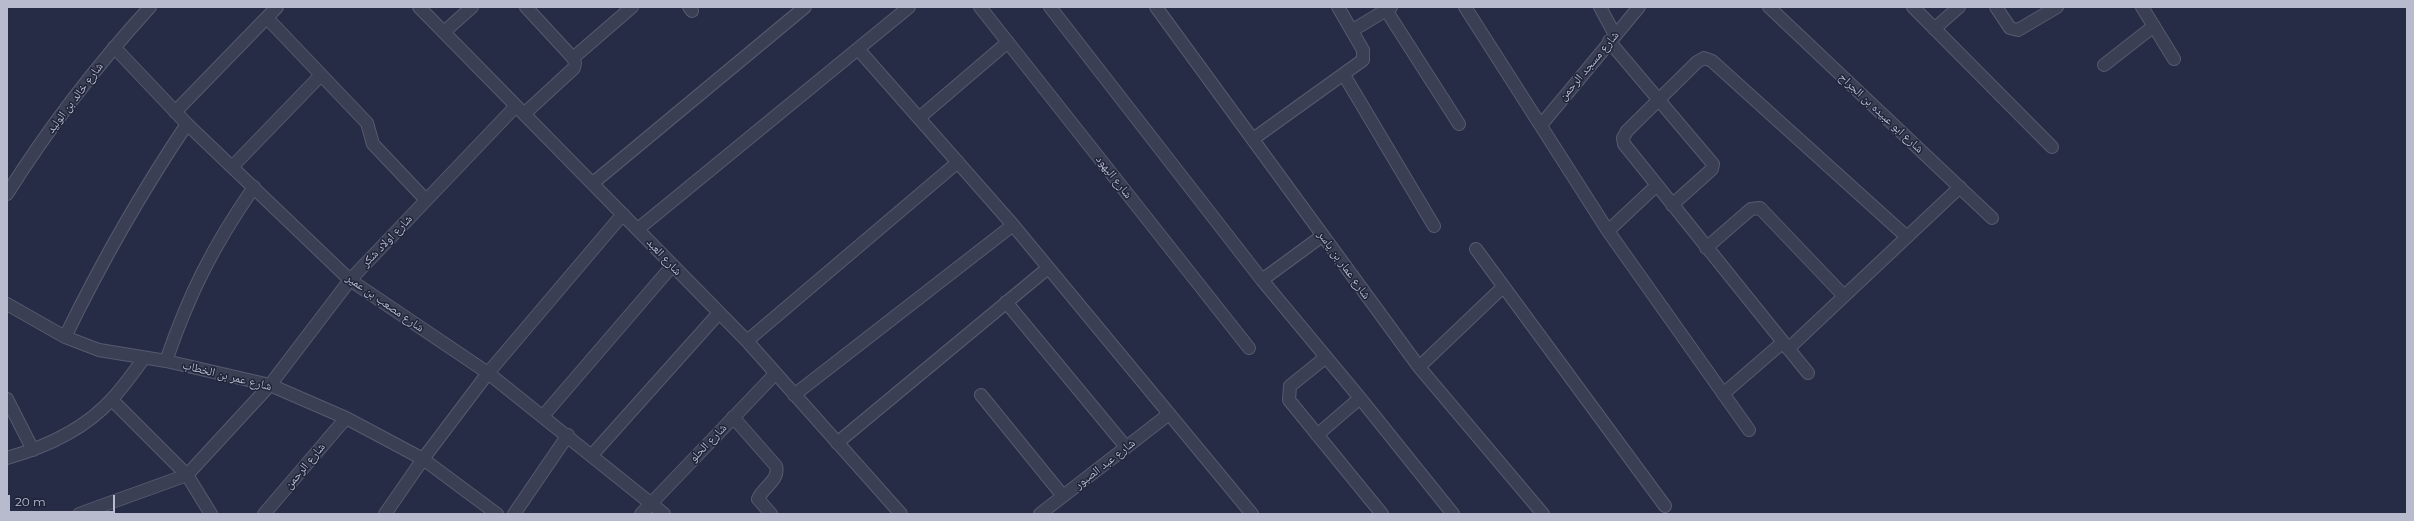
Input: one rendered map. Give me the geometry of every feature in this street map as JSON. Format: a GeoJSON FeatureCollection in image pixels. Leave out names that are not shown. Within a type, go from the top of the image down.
{"type":"FeatureCollection","features":[{"type":"Feature","properties":{"kind":"street","name":"شارع خالد بن الوليد"},"geometry":{"type":"LineString","coordinates":[[7,194],[34,151],[114,47],[150,7]]}},
{"type":"Feature","properties":{"kind":"street"},"geometry":{"type":"LineString","coordinates":[[175,112],[277,7]]}},
{"type":"Feature","properties":{"kind":"street","name":"شارع العبد"},"geometry":{"type":"LineString","coordinates":[[419,7],[638,228],[672,266],[747,341],[901,514]]}},
{"type":"Feature","properties":{"kind":"street"},"geometry":{"type":"LineString","coordinates":[[444,32],[472,7]]}},
{"type":"Feature","properties":{"kind":"street"},"geometry":{"type":"LineString","coordinates":[[526,7],[573,58],[632,7]]}},
{"type":"Feature","properties":{"kind":"street"},"geometry":{"type":"LineString","coordinates":[[593,183],[805,7]]}},
{"type":"Feature","properties":{"kind":"street"},"geometry":{"type":"LineString","coordinates":[[638,228],[908,7]]}},
{"type":"Feature","properties":{"kind":"street","name":"شارع اليهود"},"geometry":{"type":"LineString","coordinates":[[980,7],[1249,348]]}},
{"type":"Feature","properties":{"kind":"street"},"geometry":{"type":"LineString","coordinates":[[1050,7],[1262,280],[1360,398],[1452,514]]}},
{"type":"Feature","properties":{"kind":"street","name":"شارع عمار بن ياسر"},"geometry":{"type":"LineString","coordinates":[[1156,7],[1419,368],[1542,514]]}},
{"type":"Feature","properties":{"kind":"street"},"geometry":{"type":"LineString","coordinates":[[1253,139],[1363,60],[1363,50],[1353,30],[1338,7]]}},
{"type":"Feature","properties":{"kind":"street"},"geometry":{"type":"LineString","coordinates":[[1465,7],[1608,231],[1749,430]]}},
{"type":"Feature","properties":{"kind":"street"},"geometry":{"type":"LineString","coordinates":[[1600,7],[1612,38],[1659,100],[1713,164],[1712,169],[1672,205]]}},
{"type":"Feature","properties":{"kind":"street","name":"شارع مسجد الرحمن"},"geometry":{"type":"LineString","coordinates":[[1540,126],[1639,7]]}},
{"type":"Feature","properties":{"kind":"street","name":"شارع ابو عبيده بن الجراح"},"geometry":{"type":"LineString","coordinates":[[1769,7],[1992,218]]}},
{"type":"Feature","properties":{"kind":"street"},"geometry":{"type":"LineString","coordinates":[[1913,7],[2052,147]]}},
{"type":"Feature","properties":{"kind":"street"},"geometry":{"type":"LineString","coordinates":[[1934,29],[1959,7]]}},
{"type":"Feature","properties":{"kind":"street"},"geometry":{"type":"LineString","coordinates":[[1996,7],[2010,28],[2018,30],[2057,7]]}},
{"type":"Feature","properties":{"kind":"street"},"geometry":{"type":"LineString","coordinates":[[2142,7],[2174,59]]}},
{"type":"Feature","properties":{"kind":"street"},"geometry":{"type":"LineString","coordinates":[[1353,30],[1388,8],[1459,124]]}},
{"type":"Feature","properties":{"kind":"street"},"geometry":{"type":"LineString","coordinates":[[267,18],[367,123],[372,144],[426,200]]}},
{"type":"Feature","properties":{"kind":"street"},"geometry":{"type":"LineString","coordinates":[[2104,65],[2154,26]]}},
{"type":"Feature","properties":{"kind":"street"},"geometry":{"type":"LineString","coordinates":[[919,118],[1008,42]]}},
{"type":"Feature","properties":{"kind":"street","name":"شارع مصعب بن عمير"},"geometry":{"type":"LineString","coordinates":[[114,47],[187,124],[350,280],[488,373],[651,502],[664,514]]}},
{"type":"Feature","properties":{"kind":"street"},"geometry":{"type":"LineString","coordinates":[[858,49],[1013,225],[1252,514]]}},
{"type":"Feature","properties":{"kind":"street","name":"شارع اولاد شكر"},"geometry":{"type":"LineString","coordinates":[[187,475],[270,385],[350,280],[426,200],[520,110],[574,68],[575,63],[573,58]]}},
{"type":"Feature","properties":{"kind":"street"},"geometry":{"type":"LineString","coordinates":[[1808,373],[1706,248],[1624,144],[1623,138],[1627,131],[1697,62],[1704,58],[1712,61],[1907,237]]}},
{"type":"Feature","properties":{"kind":"street"},"geometry":{"type":"LineString","coordinates":[[1344,74],[1434,226]]}},
{"type":"Feature","properties":{"kind":"street"},"geometry":{"type":"LineString","coordinates":[[232,167],[321,75]]}},
{"type":"Feature","properties":{"kind":"street"},"geometry":{"type":"LineString","coordinates":[[64,337],[105,257],[142,192],[187,124]]}},
{"type":"Feature","properties":{"kind":"street"},"geometry":{"type":"LineString","coordinates":[[747,341],[958,162]]}},
{"type":"Feature","properties":{"kind":"street"},"geometry":{"type":"LineString","coordinates":[[1608,231],[1657,185]]}},
{"type":"Feature","properties":{"kind":"street"},"geometry":{"type":"LineString","coordinates":[[166,361],[183,311],[203,269],[226,228],[254,187]]}},
{"type":"Feature","properties":{"kind":"street"},"geometry":{"type":"LineString","coordinates":[[1723,394],[1785,346],[1844,296],[1960,187]]}},
{"type":"Feature","properties":{"kind":"street"},"geometry":{"type":"LineString","coordinates":[[1706,248],[1751,208],[1760,208],[1844,296]]}},
{"type":"Feature","properties":{"kind":"street"},"geometry":{"type":"LineString","coordinates":[[385,514],[423,459],[488,373],[623,214]]}},
{"type":"Feature","properties":{"kind":"street"},"geometry":{"type":"LineString","coordinates":[[794,395],[1013,225]]}},
{"type":"Feature","properties":{"kind":"street"},"geometry":{"type":"LineString","coordinates":[[1262,280],[1322,236]]}},
{"type":"Feature","properties":{"kind":"street"},"geometry":{"type":"LineString","coordinates":[[1476,249],[1665,506]]}},
{"type":"Feature","properties":{"kind":"street"},"geometry":{"type":"LineString","coordinates":[[543,416],[672,266]]}},
{"type":"Feature","properties":{"kind":"street"},"geometry":{"type":"LineString","coordinates":[[837,442],[1048,268]]}},
{"type":"Feature","properties":{"kind":"street"},"geometry":{"type":"LineString","coordinates":[[1419,368],[1503,287]]}},
{"type":"Feature","properties":{"kind":"street"},"geometry":{"type":"LineString","coordinates":[[1006,302],[1126,448]]}},
{"type":"Feature","properties":{"kind":"street","name":"شارع عمر بن الخطاب"},"geometry":{"type":"LineString","coordinates":[[7,304],[64,337],[99,350],[166,361],[270,385],[346,418],[423,459],[497,514]]}},
{"type":"Feature","properties":{"kind":"street"},"geometry":{"type":"LineString","coordinates":[[592,455],[719,313]]}},
{"type":"Feature","properties":{"kind":"street"},"geometry":{"type":"LineString","coordinates":[[1326,357],[1290,386],[1288,393],[1289,400],[1382,514]]}},
{"type":"Feature","properties":{"kind":"street"},"geometry":{"type":"LineString","coordinates":[[7,458],[33,450],[59,439],[88,422],[112,400],[144,358]]}},
{"type":"Feature","properties":{"kind":"street","name":"شارع الحلو"},"geometry":{"type":"LineString","coordinates":[[641,514],[775,374]]}},
{"type":"Feature","properties":{"kind":"street"},"geometry":{"type":"LineString","coordinates":[[981,395],[1063,496]]}},
{"type":"Feature","properties":{"kind":"street"},"geometry":{"type":"LineString","coordinates":[[1317,435],[1360,398]]}},
{"type":"Feature","properties":{"kind":"street"},"geometry":{"type":"LineString","coordinates":[[7,399],[33,450]]}},
{"type":"Feature","properties":{"kind":"street"},"geometry":{"type":"LineString","coordinates":[[112,400],[187,475],[211,514]]}},
{"type":"Feature","properties":{"kind":"street","name":"شارع عبد الصبور"},"geometry":{"type":"LineString","coordinates":[[1040,514],[1170,414]]}},
{"type":"Feature","properties":{"kind":"street"},"geometry":{"type":"LineString","coordinates":[[733,417],[776,466],[778,472],[776,477],[758,499],[771,514]]}},
{"type":"Feature","properties":{"kind":"street","name":"شارع الرحمن"},"geometry":{"type":"LineString","coordinates":[[264,514],[346,418]]}},
{"type":"Feature","properties":{"kind":"street"},"geometry":{"type":"LineString","coordinates":[[514,514],[568,436]]}},
{"type":"Feature","properties":{"kind":"street"},"geometry":{"type":"LineString","coordinates":[[79,514],[187,475]]}}]}
